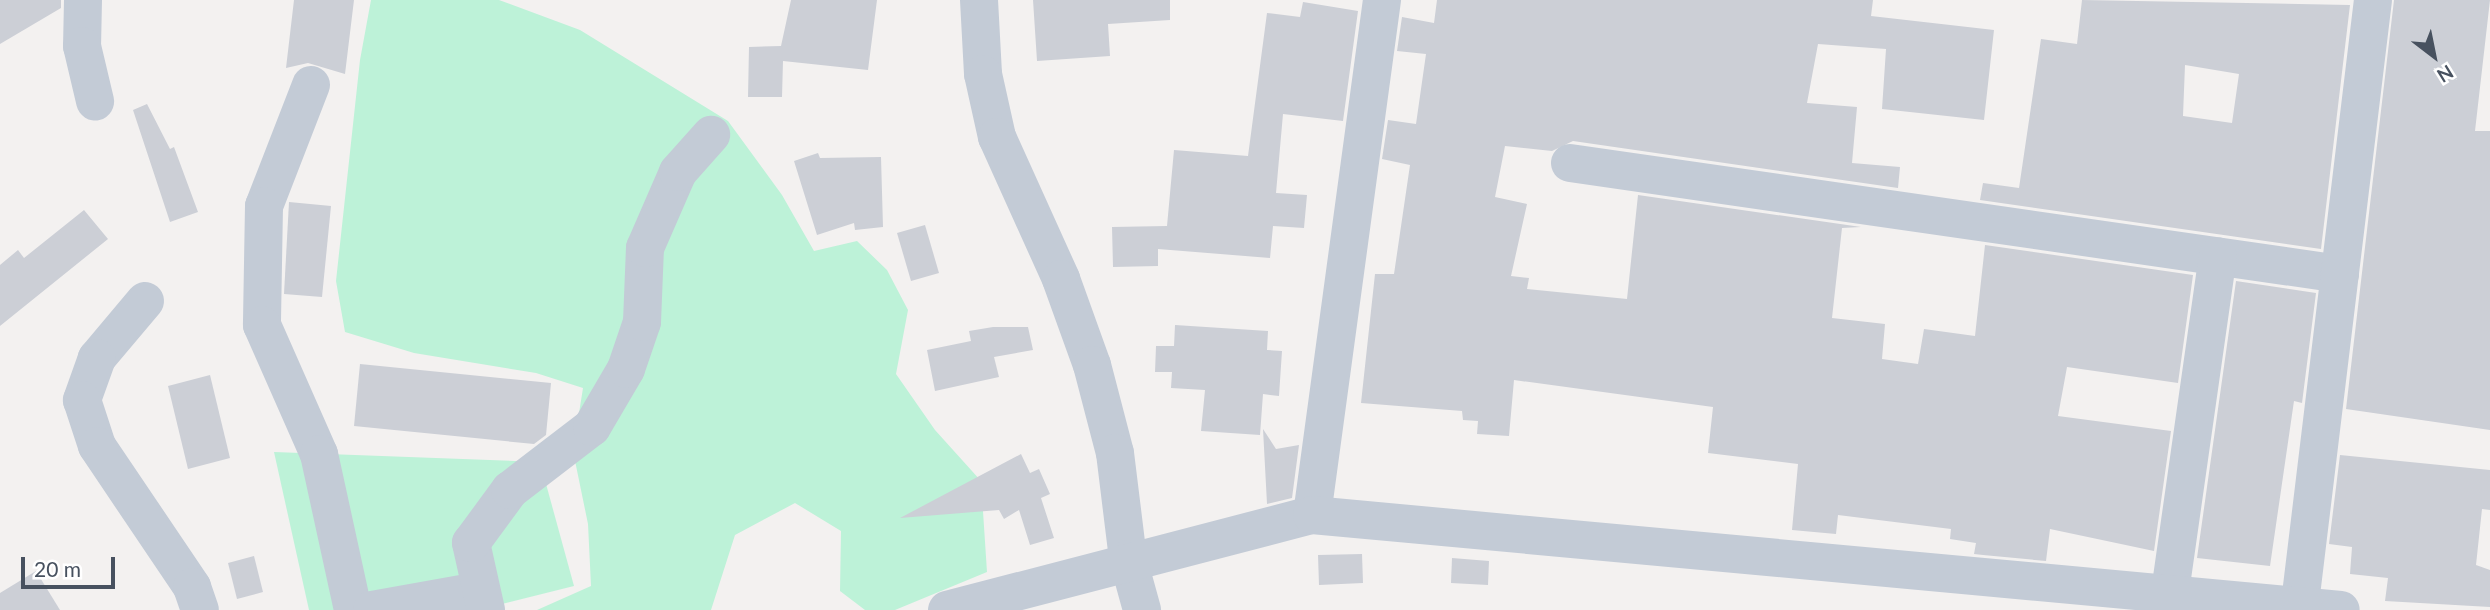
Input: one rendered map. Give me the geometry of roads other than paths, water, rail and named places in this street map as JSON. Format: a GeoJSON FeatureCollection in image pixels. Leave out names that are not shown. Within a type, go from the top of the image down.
{"type":"FeatureCollection","features":[{"type":"Feature","properties":{"kind":"street"},"geometry":{"type":"LineString","coordinates":[[83,0],[82,46],[96,101]]}},
{"type":"Feature","properties":{"kind":"street"},"geometry":{"type":"LineString","coordinates":[[979,0],[983,74],[997,136],[1061,279],[1092,365],[1115,453],[1128,559],[1142,610]]}},
{"type":"Feature","properties":{"kind":"street"},"geometry":{"type":"LineString","coordinates":[[1312,515],[1382,0]]}},
{"type":"Feature","properties":{"kind":"street"},"geometry":{"type":"LineString","coordinates":[[2300,603],[2373,0]]}},
{"type":"Feature","properties":{"kind":"street"},"geometry":{"type":"LineString","coordinates":[[311,85],[264,205],[262,326],[320,454],[353,610]]}},
{"type":"Feature","properties":{"kind":"street"},"geometry":{"type":"LineString","coordinates":[[372,610],[482,601],[471,543],[510,490],[592,427],[626,369],[642,322],[645,248],[678,172],[711,135]]}},
{"type":"Feature","properties":{"kind":"street"},"geometry":{"type":"LineString","coordinates":[[1570,163],[2340,274]]}},
{"type":"Feature","properties":{"kind":"street"},"geometry":{"type":"LineString","coordinates":[[2170,592],[2218,256]]}},
{"type":"Feature","properties":{"kind":"street"},"geometry":{"type":"LineString","coordinates":[[145,301],[97,358],[82,400],[97,446],[192,587],[200,610]]}},
{"type":"Feature","properties":{"kind":"street"},"geometry":{"type":"LineString","coordinates":[[947,610],[1128,559],[1312,515],[2300,603],[2341,610]]}}]}
